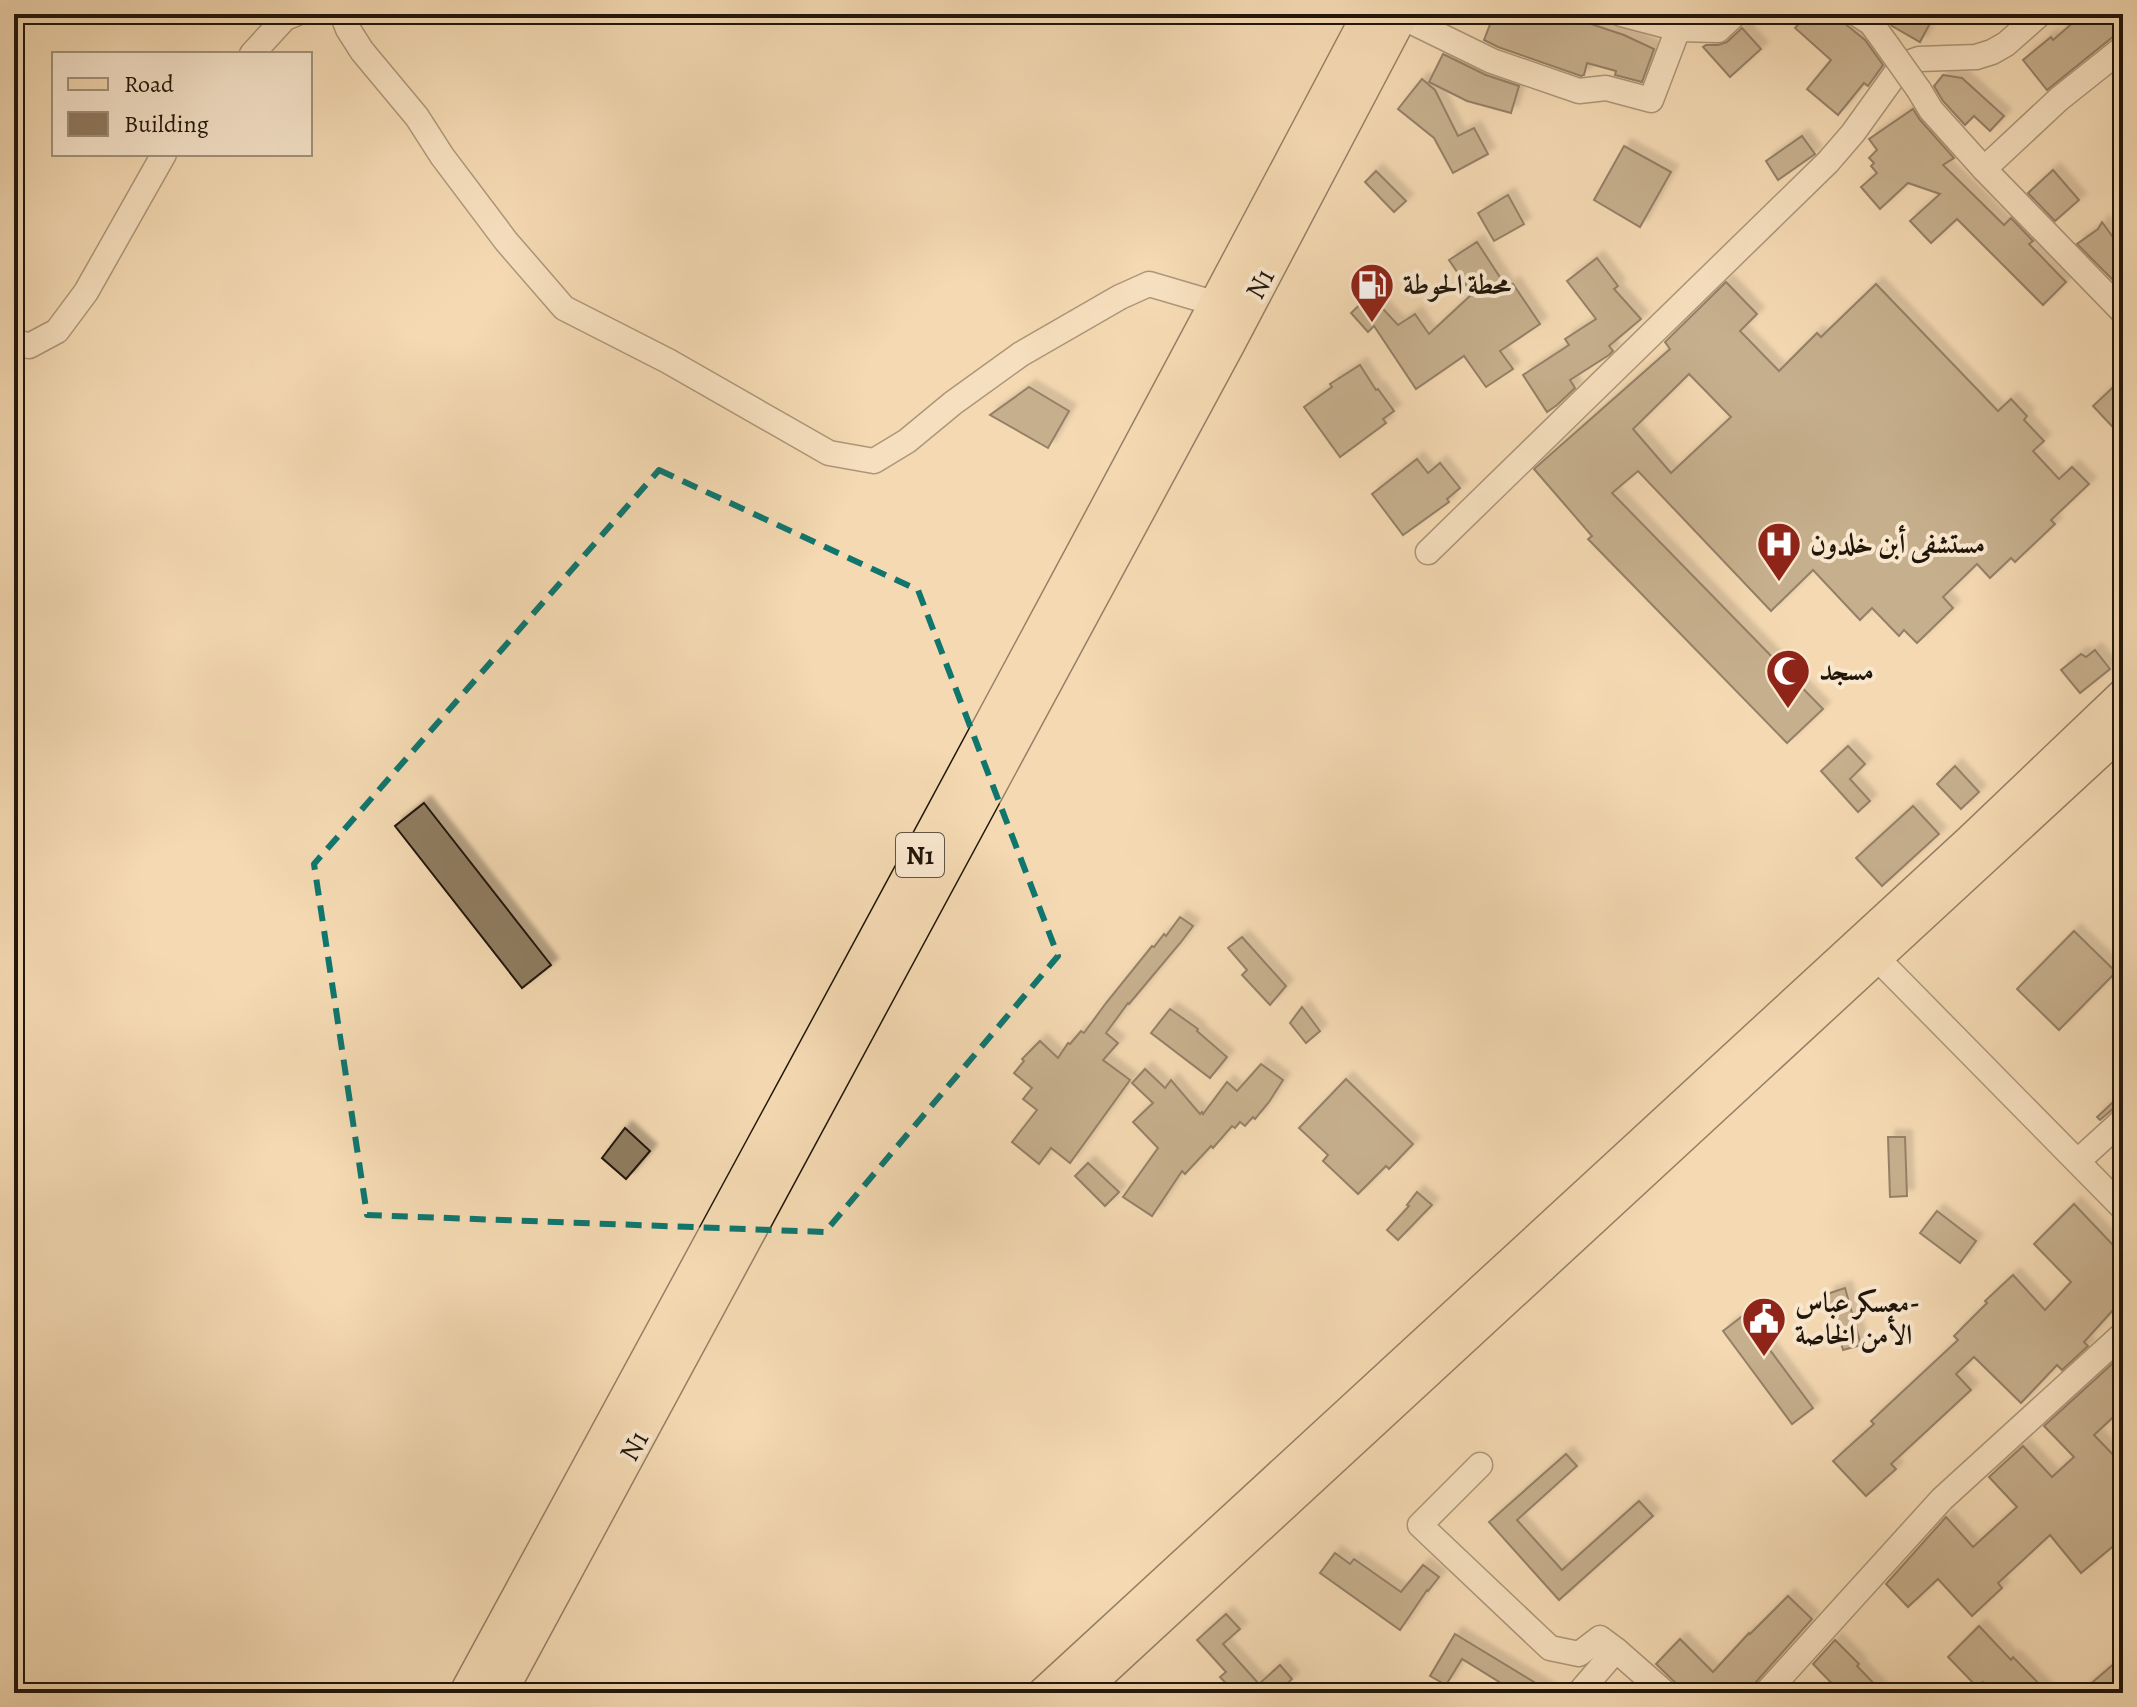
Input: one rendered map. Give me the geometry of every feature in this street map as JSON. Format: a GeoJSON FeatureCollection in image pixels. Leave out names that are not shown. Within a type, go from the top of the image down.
{"type":"FeatureCollection","features":[{"type":"Feature","properties":{"kind":"highway","name":"N1"},"geometry":{"type":"LineString","coordinates":[[467,1693],[1217,304],[1390,15]]}},
{"type":"Feature","properties":{"kind":"highway","name":"N1"},"geometry":{"type":"LineString","coordinates":[[499,1693],[1228,343],[1390,15]]}},
{"type":"Feature","properties":{"kind":"main road"},"geometry":{"type":"LineString","coordinates":[[1869,950],[1970,840],[2123,694]]}},
{"type":"Feature","properties":{"kind":"main road"},"geometry":{"type":"LineString","coordinates":[[1043,1693],[1077,1684],[1869,950],[2080,773],[2123,731]]}},
{"type":"Feature","properties":{"kind":"street"},"geometry":{"type":"LineString","coordinates":[[254,52],[285,18],[295,14]]}},
{"type":"Feature","properties":{"kind":"street"},"geometry":{"type":"LineString","coordinates":[[326,14],[348,19],[362,51],[417,117],[442,156],[506,241],[564,308],[668,361],[829,453],[874,461],[907,441],[1021,354],[1120,297],[1149,284],[1217,304]]}},
{"type":"Feature","properties":{"kind":"street"},"geometry":{"type":"LineString","coordinates":[[1621,14],[1678,29],[1718,30],[1735,14]]}},
{"type":"Feature","properties":{"kind":"street"},"geometry":{"type":"LineString","coordinates":[[1857,14],[1871,23],[1931,110],[2123,312]]}},
{"type":"Feature","properties":{"kind":"street"},"geometry":{"type":"LineString","coordinates":[[1428,552],[1828,162],[1899,69],[1919,59],[1976,57],[1992,52],[2006,44],[2040,14]]}},
{"type":"Feature","properties":{"kind":"street"},"geometry":{"type":"LineString","coordinates":[[1390,15],[1492,61],[1579,91],[1606,88],[1651,100],[1678,29]]}},
{"type":"Feature","properties":{"kind":"street"},"geometry":{"type":"LineString","coordinates":[[1984,169],[2059,99],[2123,48]]}},
{"type":"Feature","properties":{"kind":"street"},"geometry":{"type":"LineString","coordinates":[[14,341],[29,346],[57,331],[86,292],[163,156]]}},
{"type":"Feature","properties":{"kind":"street"},"geometry":{"type":"LineString","coordinates":[[2080,773],[2123,750]]}},
{"type":"Feature","properties":{"kind":"street"},"geometry":{"type":"LineString","coordinates":[[1869,950],[2123,1208]]}},
{"type":"Feature","properties":{"kind":"street"},"geometry":{"type":"LineString","coordinates":[[2078,1161],[2123,1120]]}},
{"type":"Feature","properties":{"kind":"street"},"geometry":{"type":"LineString","coordinates":[[1766,1693],[1942,1499],[2123,1334]]}},
{"type":"Feature","properties":{"kind":"street"},"geometry":{"type":"LineString","coordinates":[[1480,1465],[1420,1525],[1550,1648],[1579,1654],[1600,1638],[1665,1693]]}},
{"type":"Feature","properties":{"kind":"street"},"geometry":{"type":"LineString","coordinates":[[1579,1693],[1616,1650]]}},
{"type":"Feature","properties":{"kind":"highlighted area"},"geometry":{"type":"Polygon","coordinates":[[[659,470],[918,590],[1058,956],[825,1232],[367,1215],[314,864],[659,470]]]}},
{"type":"Feature","properties":{"kind":"building"},"geometry":{"type":"Polygon","coordinates":[[[1494,14],[1561,14],[1624,35],[1654,49],[1642,82],[1587,63],[1581,76],[1484,40],[1494,14]]]}},
{"type":"Feature","properties":{"kind":"building"},"geometry":{"type":"Polygon","coordinates":[[[1807,14],[1833,14],[1865,40],[1883,65],[1868,86],[1864,83],[1838,115],[1807,89],[1831,60],[1795,28],[1807,14]]]}},
{"type":"Feature","properties":{"kind":"building"},"geometry":{"type":"Polygon","coordinates":[[[1883,14],[1935,14],[1920,42],[1892,26],[1883,14]]]}},
{"type":"Feature","properties":{"kind":"building"},"geometry":{"type":"Polygon","coordinates":[[[2083,14],[2123,14],[2123,33],[2114,36],[2047,90],[2023,60],[2083,14]]]}},
{"type":"Feature","properties":{"kind":"building"},"geometry":{"type":"Polygon","coordinates":[[[1742,28],[1761,49],[1730,77],[1703,47],[1727,42],[1742,28]]]}},
{"type":"Feature","properties":{"kind":"building"},"geometry":{"type":"Polygon","coordinates":[[[1443,54],[1486,75],[1519,86],[1511,113],[1467,101],[1429,82],[1443,54]]]}},
{"type":"Feature","properties":{"kind":"building"},"geometry":{"type":"Polygon","coordinates":[[[1943,75],[1962,78],[2004,116],[1990,131],[1974,116],[1965,125],[1934,86],[1943,75]]]}},
{"type":"Feature","properties":{"kind":"building"},"geometry":{"type":"Polygon","coordinates":[[[1422,79],[1435,90],[1458,136],[1474,128],[1488,154],[1453,173],[1434,138],[1398,109],[1422,79]]]}},
{"type":"Feature","properties":{"kind":"building"},"geometry":{"type":"Polygon","coordinates":[[[1913,109],[1954,158],[1943,165],[2004,225],[2011,218],[2033,241],[2029,244],[2066,282],[2043,305],[1957,219],[1931,243],[1910,221],[1940,194],[1908,183],[1880,209],[1861,187],[1877,173],[1869,158],[1877,150],[1869,139],[1913,109]]]}},
{"type":"Feature","properties":{"kind":"building"},"geometry":{"type":"Polygon","coordinates":[[[1802,136],[1815,154],[1778,180],[1766,161],[1802,136]]]}},
{"type":"Feature","properties":{"kind":"building"},"geometry":{"type":"Polygon","coordinates":[[[1624,146],[1671,172],[1640,227],[1594,200],[1624,146]]]}},
{"type":"Feature","properties":{"kind":"building"},"geometry":{"type":"Polygon","coordinates":[[[2053,170],[2079,200],[2055,221],[2028,193],[2053,170]]]}},
{"type":"Feature","properties":{"kind":"building"},"geometry":{"type":"Polygon","coordinates":[[[1376,171],[1406,201],[1394,212],[1365,182],[1376,171]]]}},
{"type":"Feature","properties":{"kind":"building"},"geometry":{"type":"Polygon","coordinates":[[[1508,195],[1524,224],[1494,241],[1478,213],[1508,195]]]}},
{"type":"Feature","properties":{"kind":"building"},"geometry":{"type":"Polygon","coordinates":[[[2102,222],[2123,251],[2123,290],[2077,244],[2098,229],[2102,222]]]}},
{"type":"Feature","properties":{"kind":"building"},"geometry":{"type":"Polygon","coordinates":[[[1477,242],[1507,288],[1513,284],[1540,324],[1500,351],[1513,369],[1486,387],[1464,356],[1416,389],[1374,326],[1368,332],[1351,313],[1370,295],[1398,325],[1415,314],[1429,334],[1472,294],[1449,260],[1477,242]]]}},
{"type":"Feature","properties":{"kind":"building"},"geometry":{"type":"Polygon","coordinates":[[[1597,258],[1618,286],[1614,289],[1641,319],[1609,346],[1613,351],[1609,355],[1570,380],[1575,388],[1547,412],[1523,375],[1569,345],[1565,339],[1596,319],[1567,281],[1597,258]]]}},
{"type":"Feature","properties":{"kind":"building"},"geometry":{"type":"Polygon","coordinates":[[[1726,282],[1757,314],[1740,331],[1779,371],[1817,333],[1821,337],[1876,284],[1998,411],[2011,399],[2027,416],[2024,420],[2044,441],[2033,451],[2059,479],[2072,467],[2089,484],[2051,520],[2055,524],[2015,562],[2011,558],[1990,578],[1977,564],[1943,597],[1953,608],[1917,643],[1904,630],[1899,636],[1872,608],[1860,620],[1813,570],[1771,611],[1638,471],[1612,493],[1823,709],[1787,743],[1588,539],[1592,536],[1534,469],[1670,349],[1665,342],[1726,282]],[[1689,374],[1633,429],[1671,473],[1731,417],[1689,374]]]}},
{"type":"Feature","properties":{"kind":"building"},"geometry":{"type":"Polygon","coordinates":[[[1360,365],[1394,411],[1383,419],[1386,423],[1340,457],[1304,407],[1332,387],[1330,384],[1360,365]]]}},
{"type":"Feature","properties":{"kind":"building"},"geometry":{"type":"Polygon","coordinates":[[[2123,378],[2123,438],[2093,406],[2123,378]]]}},
{"type":"Feature","properties":{"kind":"building"},"geometry":{"type":"Polygon","coordinates":[[[1029,387],[1069,411],[1048,448],[990,415],[1029,387]]]}},
{"type":"Feature","properties":{"kind":"building"},"geometry":{"type":"Polygon","coordinates":[[[1417,459],[1428,473],[1440,463],[1460,488],[1447,499],[1449,502],[1403,535],[1372,494],[1417,459]]]}},
{"type":"Feature","properties":{"kind":"building"},"geometry":{"type":"Polygon","coordinates":[[[2095,650],[2110,669],[2080,693],[2061,670],[2081,654],[2086,657],[2095,650]]]}},
{"type":"Feature","properties":{"kind":"building"},"geometry":{"type":"Polygon","coordinates":[[[1848,746],[1865,764],[1850,779],[1870,801],[1858,812],[1821,771],[1848,746]]]}},
{"type":"Feature","properties":{"kind":"building"},"geometry":{"type":"Polygon","coordinates":[[[1955,766],[1979,792],[1961,809],[1937,784],[1955,766]]]}},
{"type":"Feature","properties":{"kind":"building"},"geometry":{"type":"Polygon","coordinates":[[[424,803],[551,965],[522,988],[395,826],[424,803]]]}},
{"type":"Feature","properties":{"kind":"building"},"geometry":{"type":"Polygon","coordinates":[[[1913,806],[1939,834],[1882,886],[1856,858],[1913,806]]]}},
{"type":"Feature","properties":{"kind":"building"},"geometry":{"type":"Polygon","coordinates":[[[1180,917],[1193,926],[1106,1033],[1118,1043],[1103,1060],[1130,1080],[1070,1163],[1051,1148],[1039,1164],[1012,1142],[1037,1110],[1023,1099],[1032,1088],[1014,1073],[1024,1061],[1022,1059],[1040,1041],[1058,1058],[1068,1043],[1081,1031],[1084,1033],[1152,946],[1164,934],[1166,936],[1180,917]]]}},
{"type":"Feature","properties":{"kind":"building"},"geometry":{"type":"Polygon","coordinates":[[[2074,931],[2116,972],[2059,1030],[2017,989],[2074,931]]]}},
{"type":"Feature","properties":{"kind":"building"},"geometry":{"type":"Polygon","coordinates":[[[1242,937],[1286,986],[1270,1005],[1242,975],[1247,970],[1228,948],[1242,937]]]}},
{"type":"Feature","properties":{"kind":"building"},"geometry":{"type":"Polygon","coordinates":[[[1302,1007],[1320,1031],[1306,1043],[1290,1023],[1302,1007]]]}},
{"type":"Feature","properties":{"kind":"building"},"geometry":{"type":"Polygon","coordinates":[[[1170,1009],[1198,1029],[1227,1057],[1210,1078],[1151,1033],[1170,1009]]]}},
{"type":"Feature","properties":{"kind":"building"},"geometry":{"type":"Polygon","coordinates":[[[1261,1064],[1283,1080],[1255,1119],[1253,1117],[1245,1126],[1240,1122],[1235,1128],[1232,1126],[1185,1174],[1182,1171],[1152,1216],[1123,1197],[1158,1148],[1133,1122],[1153,1103],[1132,1083],[1145,1069],[1165,1088],[1171,1080],[1203,1114],[1227,1082],[1237,1091],[1261,1064]]]}},
{"type":"Feature","properties":{"kind":"building"},"geometry":{"type":"Polygon","coordinates":[[[1346,1079],[1413,1144],[1358,1194],[1323,1161],[1328,1155],[1299,1128],[1346,1079]]]}},
{"type":"Feature","properties":{"kind":"building"},"geometry":{"type":"Polygon","coordinates":[[[2123,1093],[2123,1105],[2114,1108],[2100,1120],[2097,1117],[2123,1093]]]}},
{"type":"Feature","properties":{"kind":"building"},"geometry":{"type":"Polygon","coordinates":[[[625,1128],[650,1151],[626,1179],[602,1158],[625,1128]]]}},
{"type":"Feature","properties":{"kind":"building"},"geometry":{"type":"Polygon","coordinates":[[[1888,1137],[1905,1137],[1907,1196],[1890,1197],[1888,1137]]]}},
{"type":"Feature","properties":{"kind":"building"},"geometry":{"type":"Polygon","coordinates":[[[1088,1163],[1119,1192],[1105,1206],[1075,1176],[1088,1163]]]}},
{"type":"Feature","properties":{"kind":"building"},"geometry":{"type":"Polygon","coordinates":[[[1417,1192],[1432,1205],[1398,1240],[1387,1230],[1417,1192]]]}},
{"type":"Feature","properties":{"kind":"building"},"geometry":{"type":"Polygon","coordinates":[[[2074,1204],[2113,1245],[2123,1235],[2123,1299],[2084,1342],[2088,1346],[2062,1370],[2057,1365],[2021,1403],[1974,1357],[1956,1374],[1971,1390],[1891,1464],[1896,1469],[1866,1496],[1833,1461],[1958,1340],[1954,1336],[2013,1275],[2045,1310],[2071,1282],[2034,1244],[2074,1204]]]}},
{"type":"Feature","properties":{"kind":"building"},"geometry":{"type":"Polygon","coordinates":[[[1937,1211],[1976,1241],[1960,1263],[1920,1233],[1937,1211]]]}},
{"type":"Feature","properties":{"kind":"building"},"geometry":{"type":"Polygon","coordinates":[[[1845,1288],[1861,1345],[1843,1350],[1827,1294],[1845,1288]]]}},
{"type":"Feature","properties":{"kind":"building"},"geometry":{"type":"Polygon","coordinates":[[[1744,1315],[1813,1408],[1792,1424],[1723,1331],[1744,1315]]]}},
{"type":"Feature","properties":{"kind":"building"},"geometry":{"type":"Polygon","coordinates":[[[2123,1354],[2123,1408],[2094,1435],[2123,1465],[2123,1538],[2081,1573],[2050,1535],[1998,1583],[2002,1588],[1972,1616],[1938,1579],[1908,1607],[1886,1584],[1946,1517],[1973,1547],[2017,1507],[1989,1477],[2023,1446],[2052,1477],[2074,1457],[2044,1426],[2123,1354]]]}},
{"type":"Feature","properties":{"kind":"building"},"geometry":{"type":"Polygon","coordinates":[[[1566,1454],[1577,1466],[1517,1520],[1562,1570],[1639,1501],[1653,1516],[1559,1600],[1489,1522],[1566,1454]]]}},
{"type":"Feature","properties":{"kind":"building"},"geometry":{"type":"Polygon","coordinates":[[[1335,1553],[1350,1564],[1354,1559],[1401,1592],[1423,1565],[1439,1577],[1400,1630],[1320,1573],[1335,1553]]]}},
{"type":"Feature","properties":{"kind":"building"},"geometry":{"type":"Polygon","coordinates":[[[1788,1596],[1812,1619],[1755,1683],[1751,1693],[1686,1693],[1656,1664],[1680,1639],[1713,1672],[1788,1596]]]}},
{"type":"Feature","properties":{"kind":"building"},"geometry":{"type":"Polygon","coordinates":[[[1226,1614],[1240,1629],[1223,1644],[1259,1684],[1280,1665],[1292,1679],[1277,1693],[1235,1693],[1220,1677],[1226,1672],[1197,1640],[1226,1614]]]}},
{"type":"Feature","properties":{"kind":"building"},"geometry":{"type":"Polygon","coordinates":[[[1979,1626],[2048,1693],[1994,1693],[1983,1682],[1977,1687],[1948,1657],[1979,1626]]]}},
{"type":"Feature","properties":{"kind":"building"},"geometry":{"type":"Polygon","coordinates":[[[1455,1634],[1552,1693],[1517,1693],[1462,1659],[1446,1685],[1430,1676],[1455,1634]]]}},
{"type":"Feature","properties":{"kind":"building"},"geometry":{"type":"Polygon","coordinates":[[[1835,1640],[1883,1693],[1841,1693],[1813,1664],[1835,1640]]]}},
{"type":"Feature","properties":{"kind":"building"},"geometry":{"type":"Polygon","coordinates":[[[2123,1656],[2123,1693],[2080,1693],[2123,1656]]]}},
{"type":"Feature","properties":{"kind":"place","name":"محطة الحوطة"},"geometry":{"type":"Point","coordinates":[1372,324]}},
{"type":"Feature","properties":{"kind":"place","name":"مستشفى أبن خلدون"},"geometry":{"type":"Point","coordinates":[1779,583]}},
{"type":"Feature","properties":{"kind":"place","name":"مسجد"},"geometry":{"type":"Point","coordinates":[1788,710]}},
{"type":"Feature","properties":{"kind":"place","name":"معسكر عباس- الأمن الخاصة"},"geometry":{"type":"Point","coordinates":[1764,1358]}}]}
